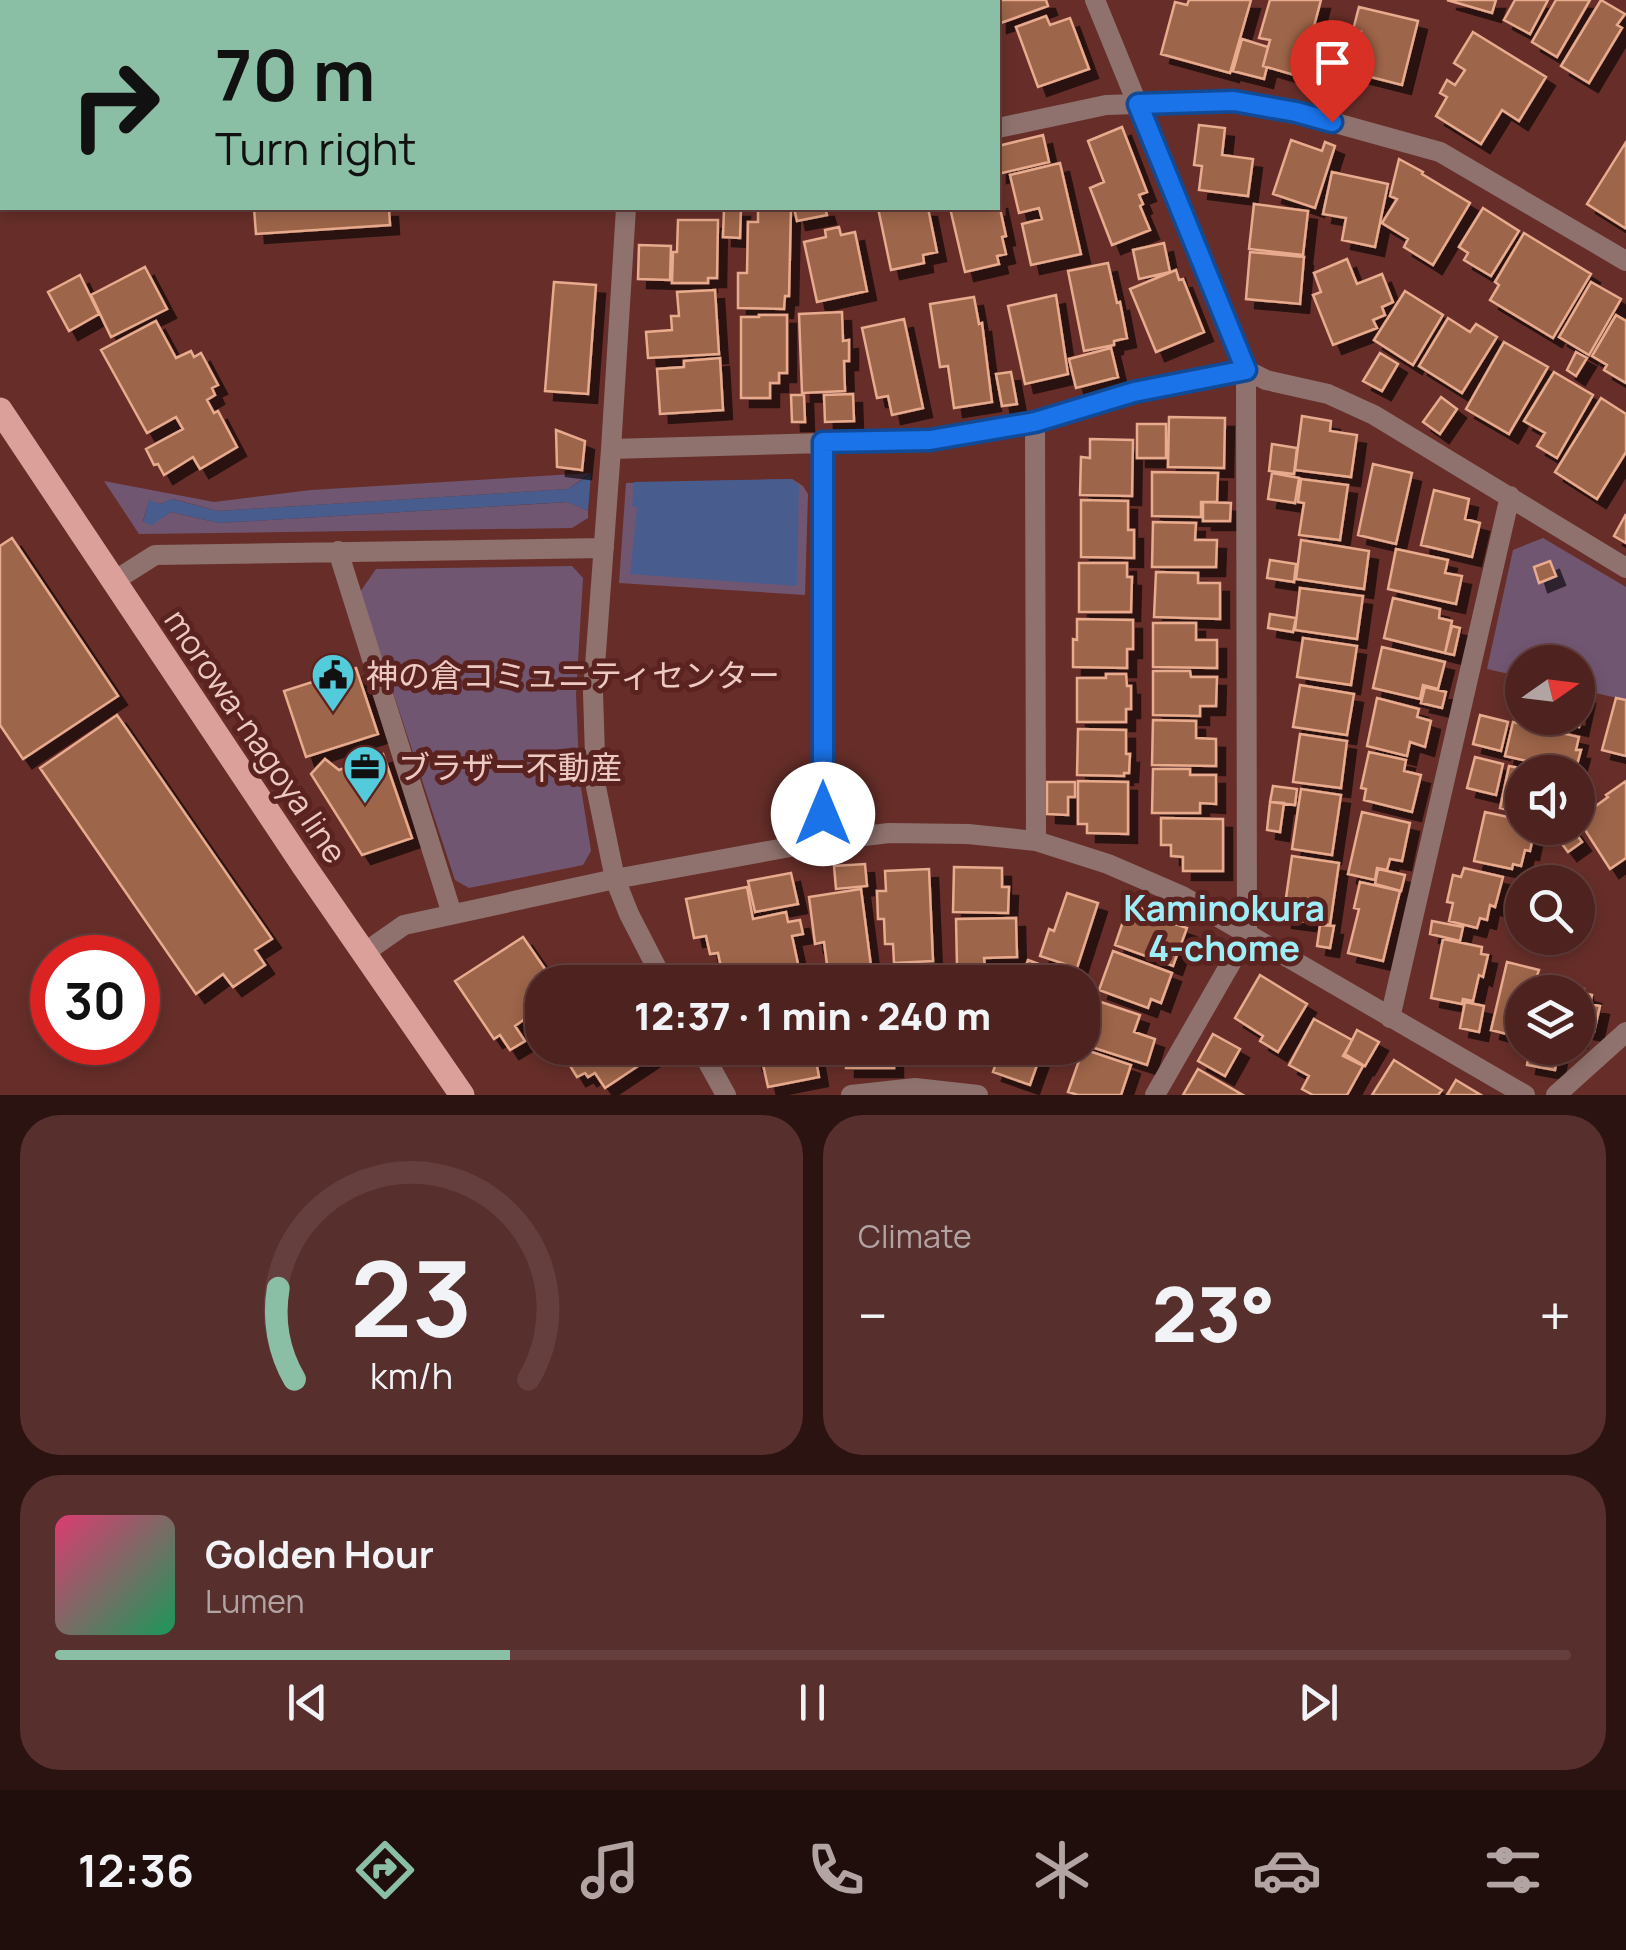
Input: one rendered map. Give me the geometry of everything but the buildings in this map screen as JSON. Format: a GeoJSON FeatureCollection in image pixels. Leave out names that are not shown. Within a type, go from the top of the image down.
{"type":"FeatureCollection","features":[{"type":"Feature","properties":{"kind":"main road","name":"morowa-nagoya line"},"geometry":{"type":"LineString","coordinates":[[0,410],[462,1095]]}},
{"type":"Feature","properties":{"kind":"street"},"geometry":{"type":"LineString","coordinates":[[1095,0],[1246,370],[1247,935],[1155,1095]]}},
{"type":"Feature","properties":{"kind":"street"},"geometry":{"type":"LineString","coordinates":[[1000,128],[1106,105],[1234,101],[1296,112],[1440,152],[1626,262]]}},
{"type":"Feature","properties":{"kind":"street"},"geometry":{"type":"LineString","coordinates":[[626,210],[593,693],[594,746],[596,787],[614,879],[655,965]]}},
{"type":"Feature","properties":{"kind":"street"},"geometry":{"type":"LineString","coordinates":[[611,449],[930,440],[1035,422],[1134,392],[1246,370],[1266,380],[1328,394],[1374,415],[1626,568]]}},
{"type":"Feature","properties":{"kind":"street"},"geometry":{"type":"LineString","coordinates":[[1035,422],[1036,841]]}},
{"type":"Feature","properties":{"kind":"street"},"geometry":{"type":"LineString","coordinates":[[823,442],[823,841]]}},
{"type":"Feature","properties":{"kind":"street"},"geometry":{"type":"LineString","coordinates":[[1390,1018],[1510,496]]}},
{"type":"Feature","properties":{"kind":"street"},"geometry":{"type":"LineString","coordinates":[[114,581],[155,555],[604,548]]}},
{"type":"Feature","properties":{"kind":"street"},"geometry":{"type":"LineString","coordinates":[[338,551],[452,914]]}},
{"type":"Feature","properties":{"kind":"street"},"geometry":{"type":"LineString","coordinates":[[364,953],[404,926],[452,914],[614,879],[823,841],[889,833],[968,834],[1036,841],[1108,864],[1182,896],[1525,1095]]}},
{"type":"Feature","properties":{"kind":"street"},"geometry":{"type":"LineString","coordinates":[[1556,1095],[1626,1032]]}},
{"type":"Feature","properties":{"kind":"street"},"geometry":{"type":"LineString","coordinates":[[709,1065],[726,1095]]}},
{"type":"Feature","properties":{"kind":"street"},"geometry":{"type":"LineString","coordinates":[[852,1095],[916,1088],[978,1095]]}},
{"type":"Feature","properties":{"kind":"shaded area"},"geometry":{"type":"Polygon","coordinates":[[[591,473],[568,489],[218,511],[173,499],[160,504],[149,501],[143,521],[152,524],[171,512],[219,523],[569,502],[588,511],[588,518],[572,528],[139,534],[104,481],[214,502],[311,490],[591,473]]]}},
{"type":"Feature","properties":{"kind":"shaded area"},"geometry":{"type":"Polygon","coordinates":[[[792,479],[808,494],[805,595],[619,583],[626,483],[792,479]]]}},
{"type":"Feature","properties":{"kind":"shaded area"},"geometry":{"type":"Polygon","coordinates":[[[1543,538],[1626,587],[1626,700],[1595,693],[1595,645],[1505,645],[1505,673],[1487,669],[1513,550],[1543,538]]]}},
{"type":"Feature","properties":{"kind":"shaded area"},"geometry":{"type":"Polygon","coordinates":[[[572,566],[583,578],[576,694],[581,788],[591,851],[583,865],[469,888],[455,880],[360,592],[376,569],[572,566]]]}},
{"type":"Feature","properties":{"kind":"water"},"geometry":{"type":"Polygon","coordinates":[[[591,474],[588,511],[568,502],[219,523],[171,512],[152,525],[143,522],[149,500],[160,504],[172,499],[218,511],[568,489],[591,474]]]}},
{"type":"Feature","properties":{"kind":"water"},"geometry":{"type":"Polygon","coordinates":[[[792,479],[799,486],[797,586],[630,574],[637,508],[632,506],[634,482],[792,479]]]}},
{"type":"Feature","properties":{"kind":"place","name":"神の倉コミュニティセンター"},"geometry":{"type":"Point","coordinates":[333,713]}},
{"type":"Feature","properties":{"kind":"place","name":"ブラザー不動産"},"geometry":{"type":"Point","coordinates":[365,805]}},
{"type":"Feature","properties":{"kind":"district","name":"Kaminokura 4-chome"},"geometry":{"type":"Point","coordinates":[1224,928]}},
{"type":"Feature","properties":{"kind":"route"},"geometry":{"type":"LineString","coordinates":[[823,814],[823,442],[930,440],[1035,422],[1134,392],[1246,370],[1138,104],[1234,101],[1332,122]]}}]}
